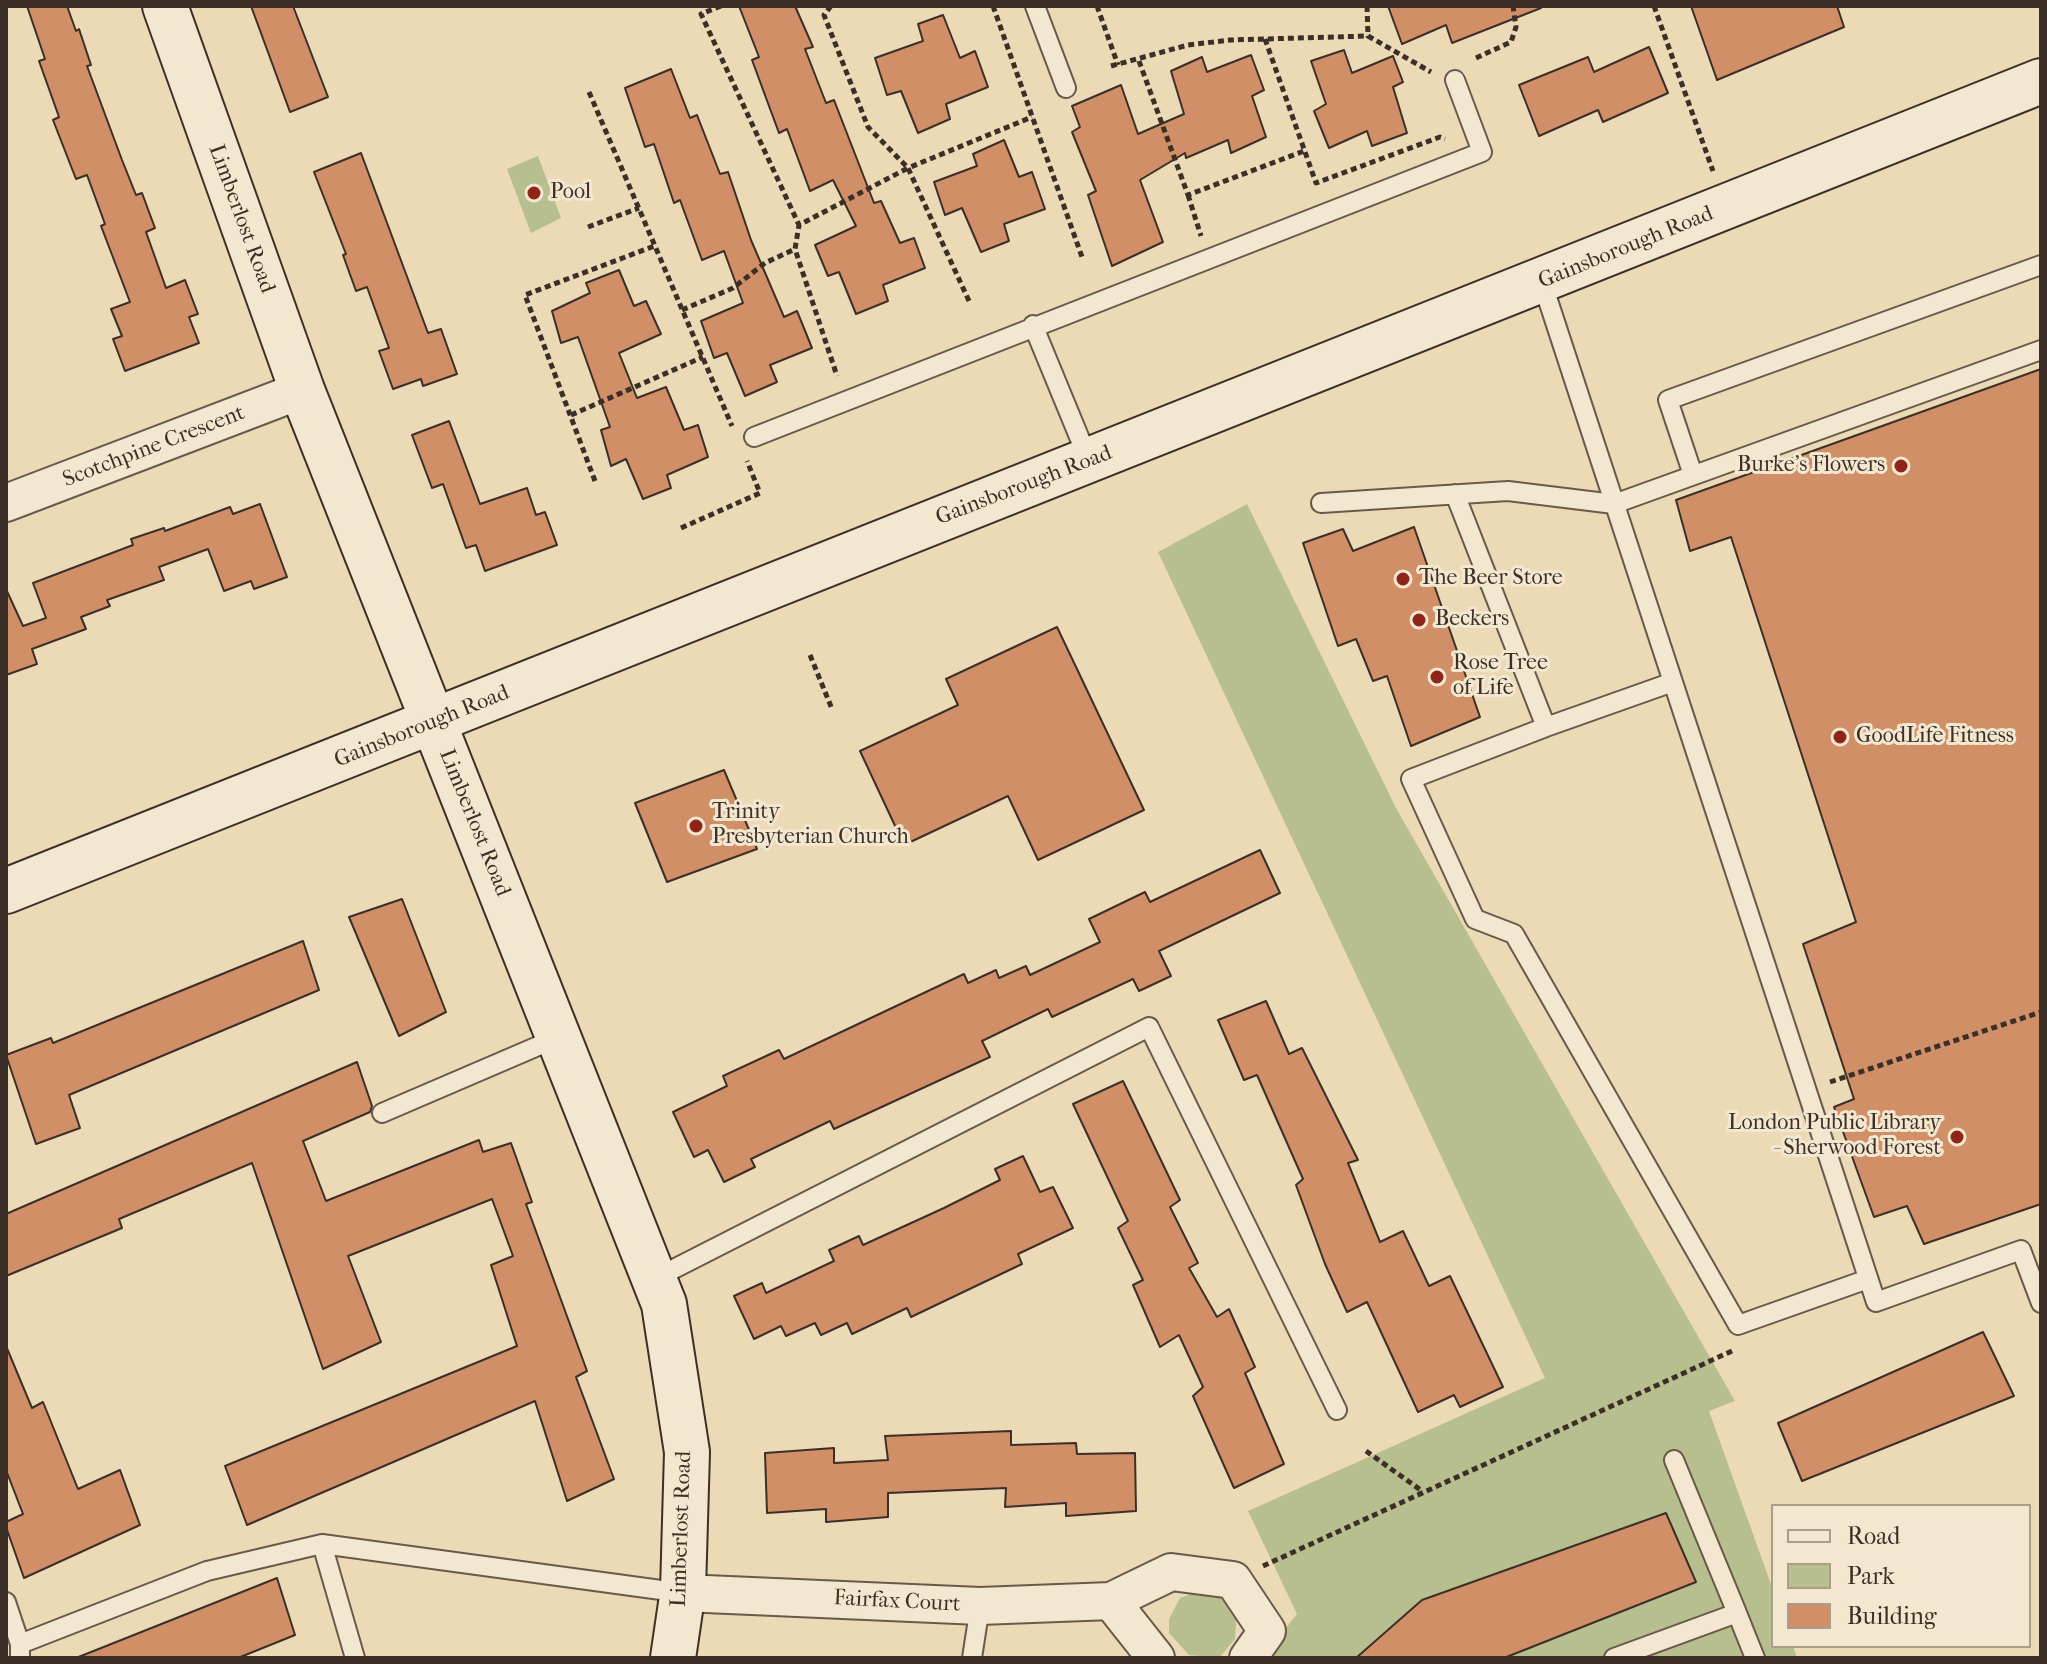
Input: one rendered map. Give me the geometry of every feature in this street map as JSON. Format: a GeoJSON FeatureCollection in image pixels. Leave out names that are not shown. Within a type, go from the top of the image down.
{"type":"FeatureCollection","features":[{"type":"Feature","properties":{"kind":"main road","name":"Limberlost Road"},"geometry":{"type":"LineString","coordinates":[[165,6],[302,390],[664,1304],[687,1452],[683,1593],[673,1658]]}},
{"type":"Feature","properties":{"kind":"main road","name":"Gainsborough Road"},"geometry":{"type":"LineString","coordinates":[[6,891],[2041,81]]}},
{"type":"Feature","properties":{"kind":"street","name":"Scotchpine Crescent"},"geometry":{"type":"LineString","coordinates":[[6,503],[302,390]]}},
{"type":"Feature","properties":{"kind":"street","name":"Fairfax Court"},"geometry":{"type":"LineString","coordinates":[[683,1593],[980,1606],[1111,1601],[1171,1572],[1233,1580]]}},
{"type":"Feature","properties":{"kind":"street"},"geometry":{"type":"LineString","coordinates":[[1233,1580],[1267,1631],[1248,1658]]}},
{"type":"Feature","properties":{"kind":"street"},"geometry":{"type":"LineString","coordinates":[[1111,1601],[1156,1658]]}},
{"type":"Feature","properties":{"kind":"lane"},"geometry":{"type":"LineString","coordinates":[[1035,6],[1066,88]]}},
{"type":"Feature","properties":{"kind":"lane"},"geometry":{"type":"LineString","coordinates":[[745,443],[1033,325],[1482,152],[1455,80]]}},
{"type":"Feature","properties":{"kind":"lane"},"geometry":{"type":"LineString","coordinates":[[1693,475],[1668,400],[2041,265]]}},
{"type":"Feature","properties":{"kind":"lane"},"geometry":{"type":"LineString","coordinates":[[1542,282],[1876,1302],[2021,1250],[2041,1303]]}},
{"type":"Feature","properties":{"kind":"lane"},"geometry":{"type":"LineString","coordinates":[[1033,325],[1089,461]]}},
{"type":"Feature","properties":{"kind":"lane"},"geometry":{"type":"LineString","coordinates":[[1321,503],[1508,491],[1614,504],[2041,350]]}},
{"type":"Feature","properties":{"kind":"lane"},"geometry":{"type":"LineString","coordinates":[[1455,494],[1546,727]]}},
{"type":"Feature","properties":{"kind":"lane"},"geometry":{"type":"LineString","coordinates":[[1673,682],[1411,779],[1475,919],[1514,934],[1738,1325],[1868,1279]]}},
{"type":"Feature","properties":{"kind":"lane"},"geometry":{"type":"LineString","coordinates":[[654,1279],[1149,1027],[1337,1410]]}},
{"type":"Feature","properties":{"kind":"lane"},"geometry":{"type":"LineString","coordinates":[[382,1113],[559,1037]]}},
{"type":"Feature","properties":{"kind":"lane"},"geometry":{"type":"LineString","coordinates":[[1674,1460],[1755,1658]]}},
{"type":"Feature","properties":{"kind":"lane"},"geometry":{"type":"LineString","coordinates":[[6,1602],[20,1651],[207,1571],[322,1544],[683,1593]]}},
{"type":"Feature","properties":{"kind":"lane"},"geometry":{"type":"LineString","coordinates":[[322,1544],[355,1658]]}},
{"type":"Feature","properties":{"kind":"lane"},"geometry":{"type":"LineString","coordinates":[[972,1658],[980,1606]]}},
{"type":"Feature","properties":{"kind":"lane"},"geometry":{"type":"LineString","coordinates":[[1614,1658],[1737,1613]]}},
{"type":"Feature","properties":{"kind":"path"},"geometry":{"type":"LineString","coordinates":[[721,6],[701,14],[799,225],[795,249],[837,376]]}},
{"type":"Feature","properties":{"kind":"path"},"geometry":{"type":"LineString","coordinates":[[831,6],[824,15],[868,127],[908,168],[969,301]]}},
{"type":"Feature","properties":{"kind":"path"},"geometry":{"type":"LineString","coordinates":[[993,6],[1082,257]]}},
{"type":"Feature","properties":{"kind":"path"},"geometry":{"type":"LineString","coordinates":[[1097,6],[1115,66],[1188,45],[1368,36],[1431,72]]}},
{"type":"Feature","properties":{"kind":"path"},"geometry":{"type":"LineString","coordinates":[[1367,6],[1368,36]]}},
{"type":"Feature","properties":{"kind":"path"},"geometry":{"type":"LineString","coordinates":[[1476,58],[1511,42],[1516,27],[1513,6]]}},
{"type":"Feature","properties":{"kind":"path"},"geometry":{"type":"LineString","coordinates":[[1654,6],[1714,173]]}},
{"type":"Feature","properties":{"kind":"path"},"geometry":{"type":"LineString","coordinates":[[1265,39],[1316,183],[1440,137],[1449,141]]}},
{"type":"Feature","properties":{"kind":"path"},"geometry":{"type":"LineString","coordinates":[[1139,61],[1206,250]]}},
{"type":"Feature","properties":{"kind":"path"},"geometry":{"type":"LineString","coordinates":[[589,92],[657,245],[682,310],[745,443],[760,493],[681,528]]}},
{"type":"Feature","properties":{"kind":"path"},"geometry":{"type":"LineString","coordinates":[[799,225],[908,168],[1032,117]]}},
{"type":"Feature","properties":{"kind":"path"},"geometry":{"type":"LineString","coordinates":[[1188,195],[1304,151]]}},
{"type":"Feature","properties":{"kind":"path"},"geometry":{"type":"LineString","coordinates":[[588,227],[639,208]]}},
{"type":"Feature","properties":{"kind":"path"},"geometry":{"type":"LineString","coordinates":[[595,481],[525,295],[657,245]]}},
{"type":"Feature","properties":{"kind":"path"},"geometry":{"type":"LineString","coordinates":[[682,310],[733,288],[765,263],[795,249]]}},
{"type":"Feature","properties":{"kind":"path"},"geometry":{"type":"LineString","coordinates":[[571,415],[703,357]]}},
{"type":"Feature","properties":{"kind":"path"},"geometry":{"type":"LineString","coordinates":[[810,655],[832,709]]}},
{"type":"Feature","properties":{"kind":"path"},"geometry":{"type":"LineString","coordinates":[[1806,1089],[2041,1012]]}},
{"type":"Feature","properties":{"kind":"path"},"geometry":{"type":"LineString","coordinates":[[1233,1580],[1742,1346]]}},
{"type":"Feature","properties":{"kind":"path"},"geometry":{"type":"LineString","coordinates":[[1366,1451],[1422,1491]]}},
{"type":"Feature","properties":{"kind":"green space","name":"Pool"},"geometry":{"type":"Polygon","coordinates":[[[538,156],[561,218],[531,233],[507,169],[538,156]]]}},
{"type":"Feature","properties":{"kind":"green space"},"geometry":{"type":"Polygon","coordinates":[[[1247,504],[1396,808],[1735,1401],[1709,1411],[1771,1584],[1771,1648],[1794,1648],[1797,1658],[1262,1658],[1297,1614],[1248,1511],[1545,1378],[1158,552],[1247,504]]]}},
{"type":"Feature","properties":{"kind":"green space"},"geometry":{"type":"Polygon","coordinates":[[[1201,1590],[1223,1595],[1237,1610],[1235,1639],[1219,1658],[1189,1655],[1169,1633],[1169,1619],[1180,1598],[1201,1590]]]}},
{"type":"Feature","properties":{"kind":"building"},"geometry":{"type":"Polygon","coordinates":[[[27,6],[67,6],[76,31],[79,29],[91,65],[87,66],[122,160],[136,195],[142,193],[155,228],[146,232],[166,288],[185,280],[198,314],[189,317],[199,343],[125,371],[113,339],[122,336],[111,309],[130,302],[101,226],[105,224],[87,175],[76,179],[53,120],[59,117],[39,61],[45,59],[27,6]]]}},
{"type":"Feature","properties":{"kind":"building"},"geometry":{"type":"Polygon","coordinates":[[[251,6],[293,6],[328,97],[290,112],[251,6]]]}},
{"type":"Feature","properties":{"kind":"building"},"geometry":{"type":"Polygon","coordinates":[[[739,6],[795,6],[813,47],[805,49],[826,103],[834,100],[874,203],[881,201],[900,243],[914,238],[925,268],[883,285],[888,301],[856,314],[839,272],[828,276],[815,245],[856,226],[833,180],[810,191],[787,129],[779,133],[752,60],[759,57],[739,6]]]}},
{"type":"Feature","properties":{"kind":"building"},"geometry":{"type":"Polygon","coordinates":[[[1388,6],[1541,8],[1452,43],[1446,25],[1402,44],[1388,6]]]}},
{"type":"Feature","properties":{"kind":"building"},"geometry":{"type":"Polygon","coordinates":[[[1691,6],[1837,6],[1844,27],[1717,80],[1691,6]]]}},
{"type":"Feature","properties":{"kind":"building"},"geometry":{"type":"Polygon","coordinates":[[[943,15],[960,58],[975,51],[988,87],[946,104],[950,119],[918,133],[901,91],[887,95],[875,58],[923,41],[918,24],[943,15]]]}},
{"type":"Feature","properties":{"kind":"building"},"geometry":{"type":"Polygon","coordinates":[[[1649,47],[1668,93],[1603,122],[1598,110],[1539,136],[1519,85],[1588,57],[1594,72],[1649,47]]]}},
{"type":"Feature","properties":{"kind":"building"},"geometry":{"type":"Polygon","coordinates":[[[1344,50],[1352,73],[1393,56],[1403,82],[1393,87],[1407,133],[1372,146],[1367,131],[1329,148],[1314,111],[1326,104],[1311,61],[1344,50]]]}},
{"type":"Feature","properties":{"kind":"building"},"geometry":{"type":"Polygon","coordinates":[[[1251,55],[1264,90],[1252,96],[1266,137],[1231,153],[1228,140],[1186,158],[1185,153],[1140,180],[1163,242],[1112,266],[1088,195],[1096,191],[1072,132],[1080,127],[1072,106],[1121,85],[1138,134],[1184,114],[1171,71],[1202,57],[1207,72],[1251,55]]]}},
{"type":"Feature","properties":{"kind":"building"},"geometry":{"type":"Polygon","coordinates":[[[671,69],[690,118],[697,115],[720,174],[728,172],[751,240],[784,317],[797,311],[812,348],[770,365],[777,382],[745,396],[727,353],[714,358],[701,321],[743,303],[724,251],[702,260],[680,200],[674,203],[654,144],[645,147],[625,88],[671,69]]]}},
{"type":"Feature","properties":{"kind":"building"},"geometry":{"type":"Polygon","coordinates":[[[1004,140],[1019,177],[1032,172],[1045,209],[1004,224],[1009,241],[981,252],[962,208],[945,215],[934,182],[977,166],[973,154],[1004,140]]]}},
{"type":"Feature","properties":{"kind":"building"},"geometry":{"type":"Polygon","coordinates":[[[361,153],[428,333],[441,329],[457,374],[423,386],[421,379],[393,389],[379,351],[389,348],[367,287],[356,291],[343,255],[346,254],[314,172],[361,153]]]}},
{"type":"Feature","properties":{"kind":"building"},"geometry":{"type":"Polygon","coordinates":[[[619,270],[634,306],[646,301],[661,334],[619,353],[637,398],[666,387],[684,430],[698,425],[708,457],[667,475],[671,488],[643,499],[626,459],[611,466],[601,430],[610,427],[578,337],[561,343],[552,311],[590,293],[586,283],[619,270]]]}},
{"type":"Feature","properties":{"kind":"building"},"geometry":{"type":"Polygon","coordinates":[[[2041,369],[2041,1204],[1924,1244],[1907,1206],[1874,1217],[1834,1107],[1854,1099],[1803,944],[1856,922],[1731,537],[1690,551],[1676,500],[2041,369]]]}},
{"type":"Feature","properties":{"kind":"building"},"geometry":{"type":"Polygon","coordinates":[[[449,421],[480,504],[527,488],[536,515],[545,512],[557,545],[485,571],[476,545],[466,548],[443,484],[432,488],[412,435],[449,421]]]}},
{"type":"Feature","properties":{"kind":"building"},"geometry":{"type":"Polygon","coordinates":[[[260,504],[287,577],[254,589],[251,581],[224,591],[208,549],[159,567],[164,580],[107,600],[110,606],[81,617],[86,629],[32,649],[37,664],[6,675],[6,589],[23,626],[46,618],[33,583],[133,545],[131,539],[164,528],[165,531],[230,507],[233,514],[260,504]]]}},
{"type":"Feature","properties":{"kind":"building"},"geometry":{"type":"Polygon","coordinates":[[[1414,527],[1480,717],[1411,746],[1387,676],[1373,681],[1356,639],[1338,646],[1303,543],[1343,529],[1353,551],[1414,527]]]}},
{"type":"Feature","properties":{"kind":"building"},"geometry":{"type":"Polygon","coordinates":[[[1057,627],[1144,810],[1038,860],[1008,796],[904,845],[860,751],[958,705],[946,679],[1057,627]]]}},
{"type":"Feature","properties":{"kind":"building","name":"Trinity Presbyterian Church"},"geometry":{"type":"Polygon","coordinates":[[[724,770],[757,849],[667,882],[635,803],[724,770]]]}},
{"type":"Feature","properties":{"kind":"building"},"geometry":{"type":"Polygon","coordinates":[[[1260,850],[1280,893],[1159,951],[1171,976],[1139,991],[1133,979],[1052,1017],[1048,1009],[982,1041],[990,1057],[834,1129],[830,1121],[751,1159],[755,1167],[724,1182],[708,1150],[694,1157],[673,1112],[727,1086],[723,1076],[779,1050],[784,1059],[964,974],[968,983],[996,970],[999,978],[1026,966],[1030,975],[1100,942],[1089,919],[1145,892],[1150,902],[1260,850]]]}},
{"type":"Feature","properties":{"kind":"building"},"geometry":{"type":"Polygon","coordinates":[[[402,899],[446,1012],[399,1036],[349,917],[402,899]]]}},
{"type":"Feature","properties":{"kind":"building"},"geometry":{"type":"Polygon","coordinates":[[[303,941],[319,990],[69,1095],[80,1128],[36,1144],[6,1055],[51,1038],[53,1043],[303,941]]]}},
{"type":"Feature","properties":{"kind":"building"},"geometry":{"type":"Polygon","coordinates":[[[1266,1001],[1289,1054],[1302,1048],[1358,1160],[1348,1163],[1380,1242],[1403,1231],[1429,1286],[1450,1276],[1503,1387],[1460,1407],[1454,1395],[1418,1412],[1367,1302],[1347,1312],[1325,1264],[1296,1185],[1303,1179],[1257,1075],[1244,1080],[1218,1020],[1266,1001]]]}},
{"type":"Feature","properties":{"kind":"building"},"geometry":{"type":"Polygon","coordinates":[[[357,1062],[372,1106],[370,1112],[303,1141],[326,1201],[479,1140],[483,1152],[511,1143],[532,1202],[526,1204],[587,1371],[576,1377],[614,1479],[567,1501],[535,1401],[247,1525],[225,1466],[517,1346],[491,1265],[513,1256],[492,1199],[348,1256],[381,1342],[323,1369],[252,1163],[119,1219],[122,1228],[6,1276],[6,1214],[357,1062]]]}},
{"type":"Feature","properties":{"kind":"building"},"geometry":{"type":"Polygon","coordinates":[[[1123,1081],[1180,1200],[1170,1207],[1198,1263],[1189,1268],[1217,1317],[1229,1309],[1255,1367],[1245,1373],[1284,1464],[1234,1488],[1193,1396],[1203,1387],[1179,1335],[1160,1347],[1133,1285],[1143,1280],[1118,1228],[1128,1221],[1073,1104],[1123,1081]]]}},
{"type":"Feature","properties":{"kind":"building"},"geometry":{"type":"Polygon","coordinates":[[[1023,1156],[1040,1192],[1053,1187],[1073,1228],[1018,1254],[1022,1264],[911,1317],[907,1308],[852,1334],[847,1323],[821,1335],[815,1323],[786,1336],[781,1326],[754,1339],[734,1296],[762,1283],[766,1293],[834,1261],[829,1250],[859,1236],[863,1245],[944,1208],[1000,1180],[995,1169],[1023,1156]]]}},
{"type":"Feature","properties":{"kind":"building"},"geometry":{"type":"Polygon","coordinates":[[[1983,1332],[2014,1396],[1802,1481],[1778,1423],[1983,1332]]]}},
{"type":"Feature","properties":{"kind":"building"},"geometry":{"type":"Polygon","coordinates":[[[6,1346],[32,1408],[43,1402],[78,1489],[120,1470],[140,1525],[24,1578],[6,1527],[6,1522],[23,1514],[6,1470],[6,1346]]]}},
{"type":"Feature","properties":{"kind":"building"},"geometry":{"type":"Polygon","coordinates":[[[1011,1431],[1011,1445],[1076,1443],[1077,1454],[1135,1453],[1136,1511],[1066,1516],[1066,1503],[1005,1507],[1006,1488],[888,1493],[888,1517],[826,1522],[826,1509],[767,1513],[765,1453],[834,1448],[834,1463],[888,1460],[885,1436],[1011,1431]]]}},
{"type":"Feature","properties":{"kind":"building"},"geometry":{"type":"Polygon","coordinates":[[[1666,1513],[1696,1582],[1504,1658],[1356,1658],[1422,1600],[1666,1513]]]}},
{"type":"Feature","properties":{"kind":"building"},"geometry":{"type":"Polygon","coordinates":[[[277,1578],[295,1635],[238,1658],[76,1658],[277,1578]]]}},
{"type":"Feature","properties":{"kind":"place","name":"Pool"},"geometry":{"type":"Point","coordinates":[534,193]}},
{"type":"Feature","properties":{"kind":"place","name":"Burke's Flowers"},"geometry":{"type":"Point","coordinates":[1901,466]}},
{"type":"Feature","properties":{"kind":"place","name":"The Beer Store"},"geometry":{"type":"Point","coordinates":[1403,579]}},
{"type":"Feature","properties":{"kind":"place","name":"Beckers"},"geometry":{"type":"Point","coordinates":[1419,620]}},
{"type":"Feature","properties":{"kind":"place","name":"Rose Tree of Life"},"geometry":{"type":"Point","coordinates":[1437,677]}},
{"type":"Feature","properties":{"kind":"place","name":"GoodLife Fitness"},"geometry":{"type":"Point","coordinates":[1840,737]}},
{"type":"Feature","properties":{"kind":"place","name":"Trinity Presbyterian Church"},"geometry":{"type":"Point","coordinates":[696,826]}},
{"type":"Feature","properties":{"kind":"place","name":"London Public Library - Sherwood Forest"},"geometry":{"type":"Point","coordinates":[1957,1137]}}]}
